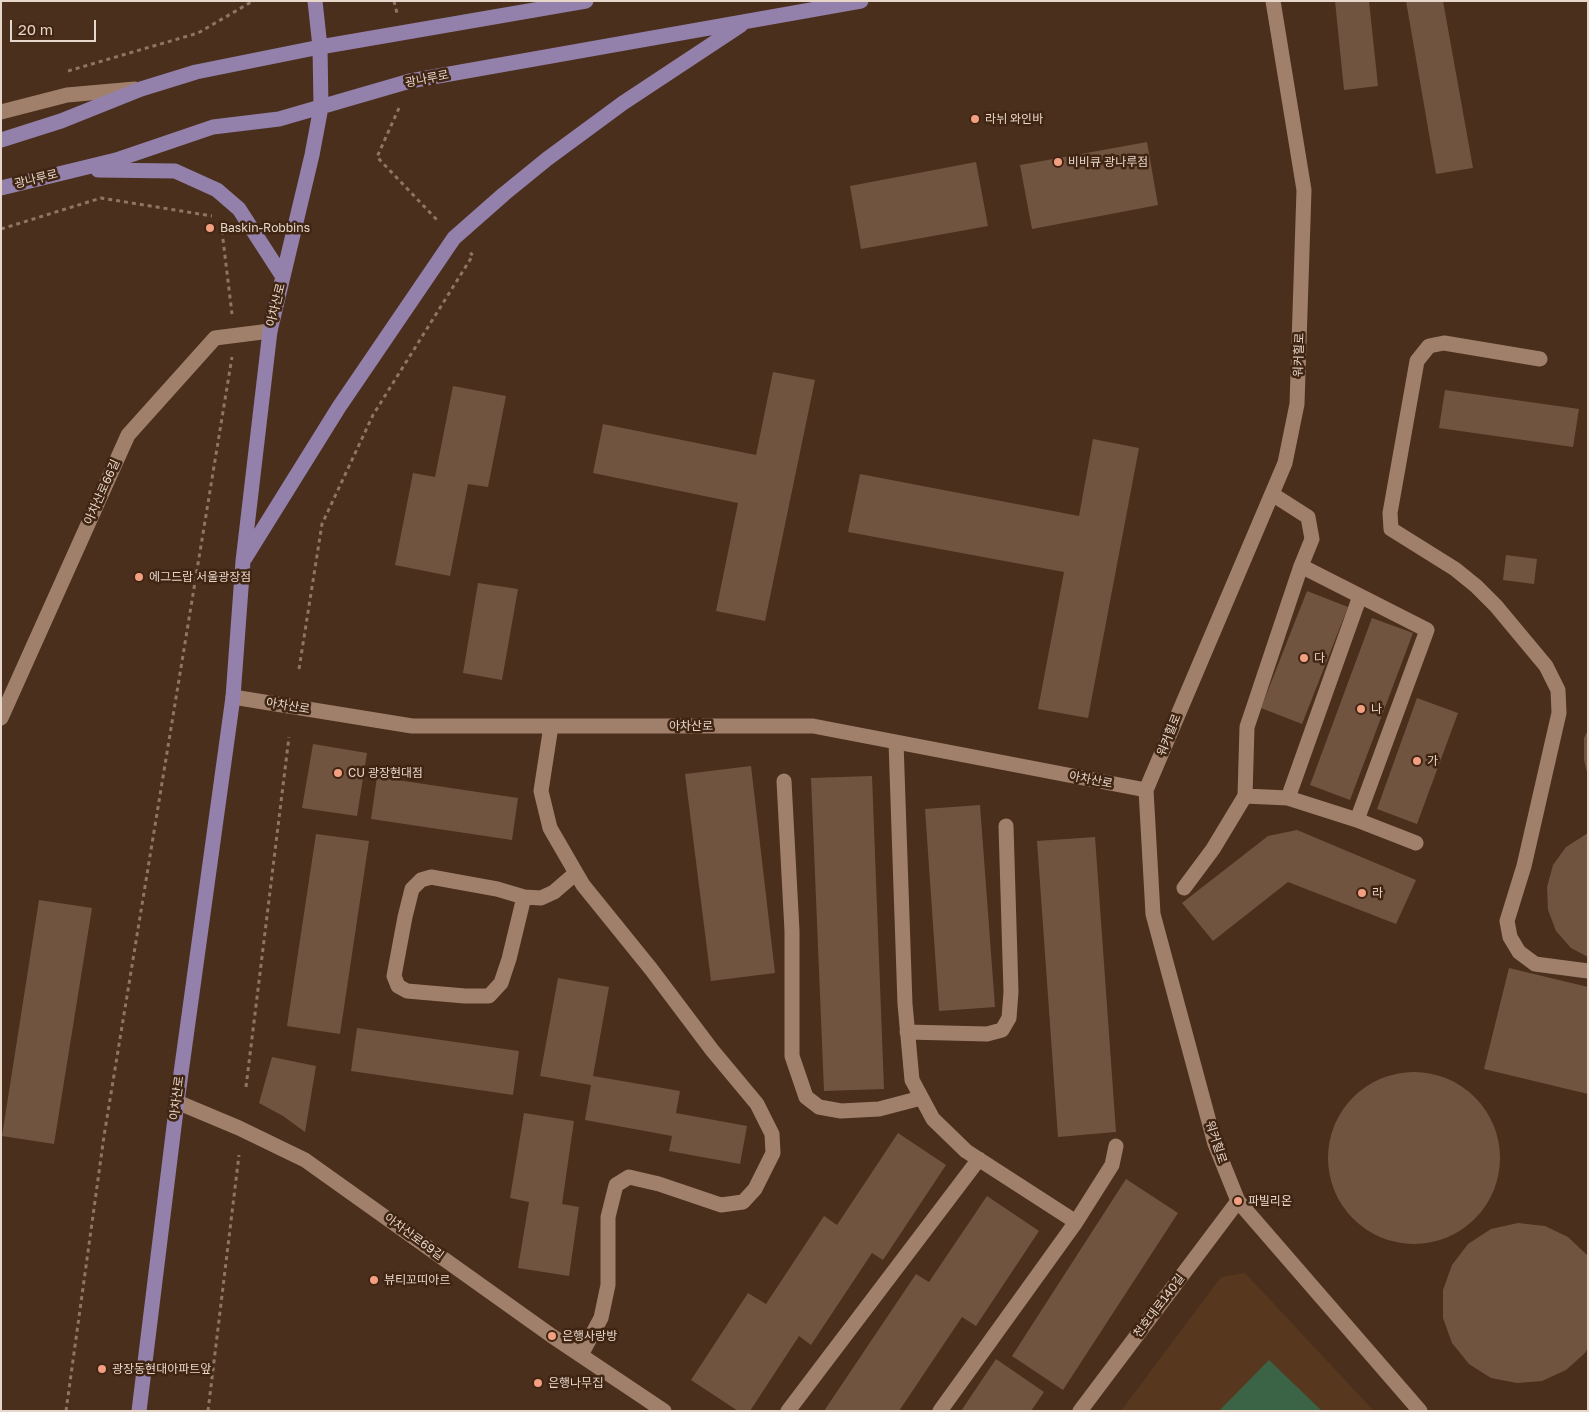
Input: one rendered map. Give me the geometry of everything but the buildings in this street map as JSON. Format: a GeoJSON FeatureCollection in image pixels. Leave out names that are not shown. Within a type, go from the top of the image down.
{"type":"FeatureCollection","features":[{"type":"Feature","properties":{"kind":"main road","name":"아차산로"},"geometry":{"type":"LineString","coordinates":[[139,1411],[176,1102],[233,697],[243,561],[270,331],[312,155],[321,107],[320,47],[315,1]]}},
{"type":"Feature","properties":{"kind":"main road"},"geometry":{"type":"LineString","coordinates":[[1,140],[61,121],[141,89],[196,72],[320,47],[586,1]]}},
{"type":"Feature","properties":{"kind":"main road","name":"광나루로"},"geometry":{"type":"LineString","coordinates":[[1,188],[116,160],[213,127],[279,119],[410,81],[861,1]]}},
{"type":"Feature","properties":{"kind":"main road"},"geometry":{"type":"LineString","coordinates":[[243,561],[339,407],[454,238],[547,159],[623,104],[745,22]]}},
{"type":"Feature","properties":{"kind":"main road"},"geometry":{"type":"LineString","coordinates":[[72,170],[175,171],[216,190],[239,209],[283,277]]}},
{"type":"Feature","properties":{"kind":"street","name":"워커힐로"},"geometry":{"type":"LineString","coordinates":[[1272,1],[1304,190],[1297,404],[1285,463],[1146,790],[1153,914],[1214,1144],[1238,1201],[1420,1411]]}},
{"type":"Feature","properties":{"kind":"street"},"geometry":{"type":"LineString","coordinates":[[1,112],[67,95],[141,89]]}},
{"type":"Feature","properties":{"kind":"street"},"geometry":{"type":"LineString","coordinates":[[1,196],[18,183]]}},
{"type":"Feature","properties":{"kind":"street","name":"아차산로66길"},"geometry":{"type":"LineString","coordinates":[[1,718],[128,435],[215,338],[270,331]]}},
{"type":"Feature","properties":{"kind":"street"},"geometry":{"type":"LineString","coordinates":[[1540,359],[1444,343],[1429,346],[1417,361],[1390,513],[1391,529],[1400,537],[1455,569],[1476,586],[1516,628],[1546,666],[1558,690],[1559,713],[1524,866],[1507,921],[1510,937],[1519,952],[1535,964],[1588,971]]}},
{"type":"Feature","properties":{"kind":"street"},"geometry":{"type":"LineString","coordinates":[[1184,888],[1213,849],[1246,796],[1247,727],[1301,566],[1312,540],[1308,517],[1272,494]]}},
{"type":"Feature","properties":{"kind":"street"},"geometry":{"type":"LineString","coordinates":[[1301,566],[1427,630],[1357,820]]}},
{"type":"Feature","properties":{"kind":"street"},"geometry":{"type":"LineString","coordinates":[[1288,798],[1360,596]]}},
{"type":"Feature","properties":{"kind":"street","name":"아차산로"},"geometry":{"type":"LineString","coordinates":[[233,697],[412,726],[813,726],[1146,790]]}},
{"type":"Feature","properties":{"kind":"street"},"geometry":{"type":"LineString","coordinates":[[551,726],[541,792],[550,828],[584,885],[712,1050],[757,1104],[772,1134],[773,1153],[755,1189],[743,1202],[721,1204],[659,1184],[629,1177],[616,1184],[608,1217],[608,1285],[601,1318],[580,1355]]}},
{"type":"Feature","properties":{"kind":"street"},"geometry":{"type":"LineString","coordinates":[[896,742],[905,1004],[912,1080],[933,1119],[966,1151],[1076,1222]]}},
{"type":"Feature","properties":{"kind":"street"},"geometry":{"type":"LineString","coordinates":[[784,782],[792,931],[792,1056],[806,1097],[819,1107],[841,1111],[879,1109],[921,1098]]}},
{"type":"Feature","properties":{"kind":"street"},"geometry":{"type":"LineString","coordinates":[[1246,796],[1288,798],[1357,820],[1416,842]]}},
{"type":"Feature","properties":{"kind":"street"},"geometry":{"type":"LineString","coordinates":[[907,1032],[987,1034],[1002,1030],[1010,1018],[1006,826]]}},
{"type":"Feature","properties":{"kind":"street"},"geometry":{"type":"LineString","coordinates":[[524,897],[509,959],[501,983],[489,996],[407,991],[398,986],[394,976],[405,916],[412,889],[421,880],[431,877],[497,889],[524,897],[542,898],[554,892],[576,873]]}},
{"type":"Feature","properties":{"kind":"street","name":"아차산로69길"},"geometry":{"type":"LineString","coordinates":[[176,1102],[238,1128],[305,1160],[580,1355],[664,1411]]}},
{"type":"Feature","properties":{"kind":"street"},"geometry":{"type":"LineString","coordinates":[[940,1411],[1076,1222],[1112,1165],[1116,1146]]}},
{"type":"Feature","properties":{"kind":"street"},"geometry":{"type":"LineString","coordinates":[[788,1411],[979,1159]]}},
{"type":"Feature","properties":{"kind":"street","name":"천호대로140길"},"geometry":{"type":"LineString","coordinates":[[1080,1411],[1238,1201]]}},
{"type":"Feature","properties":{"kind":"path"},"geometry":{"type":"LineString","coordinates":[[67,71],[198,33],[253,1]]}},
{"type":"Feature","properties":{"kind":"path"},"geometry":{"type":"LineString","coordinates":[[299,669],[322,524],[373,415],[473,255],[454,238],[377,156]]}},
{"type":"Feature","properties":{"kind":"path"},"geometry":{"type":"LineString","coordinates":[[1,229],[100,198],[220,217],[235,336],[104,1136],[66,1411]]}},
{"type":"Feature","properties":{"kind":"path"},"geometry":{"type":"LineString","coordinates":[[246,1086],[289,737]]}},
{"type":"Feature","properties":{"kind":"path"},"geometry":{"type":"LineString","coordinates":[[208,1411],[239,1155]]}},
{"type":"Feature","properties":{"kind":"shaded area"},"geometry":{"type":"Polygon","coordinates":[[[1245,1273],[1374,1411],[1121,1411],[1221,1277],[1245,1273]]]}},
{"type":"Feature","properties":{"kind":"green space"},"geometry":{"type":"Polygon","coordinates":[[[1269,1360],[1322,1411],[1219,1411],[1269,1360]]]}},
{"type":"Feature","properties":{"kind":"place","name":"라뉘 와인바"},"geometry":{"type":"Point","coordinates":[975,119]}},
{"type":"Feature","properties":{"kind":"place","name":"비비큐 광나루점"},"geometry":{"type":"Point","coordinates":[1058,162]}},
{"type":"Feature","properties":{"kind":"place","name":"Baskin-Robbins"},"geometry":{"type":"Point","coordinates":[210,228]}},
{"type":"Feature","properties":{"kind":"place","name":"에그드랍 서울광장점"},"geometry":{"type":"Point","coordinates":[139,577]}},
{"type":"Feature","properties":{"kind":"place","name":"다"},"geometry":{"type":"Point","coordinates":[1304,658]}},
{"type":"Feature","properties":{"kind":"place","name":"나"},"geometry":{"type":"Point","coordinates":[1361,709]}},
{"type":"Feature","properties":{"kind":"place","name":"가"},"geometry":{"type":"Point","coordinates":[1417,761]}},
{"type":"Feature","properties":{"kind":"place","name":"CU 광장현대점"},"geometry":{"type":"Point","coordinates":[338,773]}},
{"type":"Feature","properties":{"kind":"place","name":"라"},"geometry":{"type":"Point","coordinates":[1362,893]}},
{"type":"Feature","properties":{"kind":"place","name":"파빌리온"},"geometry":{"type":"Point","coordinates":[1238,1201]}},
{"type":"Feature","properties":{"kind":"place","name":"뷰티꼬띠아르"},"geometry":{"type":"Point","coordinates":[374,1280]}},
{"type":"Feature","properties":{"kind":"place","name":"은행사랑방"},"geometry":{"type":"Point","coordinates":[552,1336]}},
{"type":"Feature","properties":{"kind":"place","name":"광장동현대아파트앞"},"geometry":{"type":"Point","coordinates":[102,1369]}},
{"type":"Feature","properties":{"kind":"place","name":"은행나무집"},"geometry":{"type":"Point","coordinates":[538,1383]}}]}
